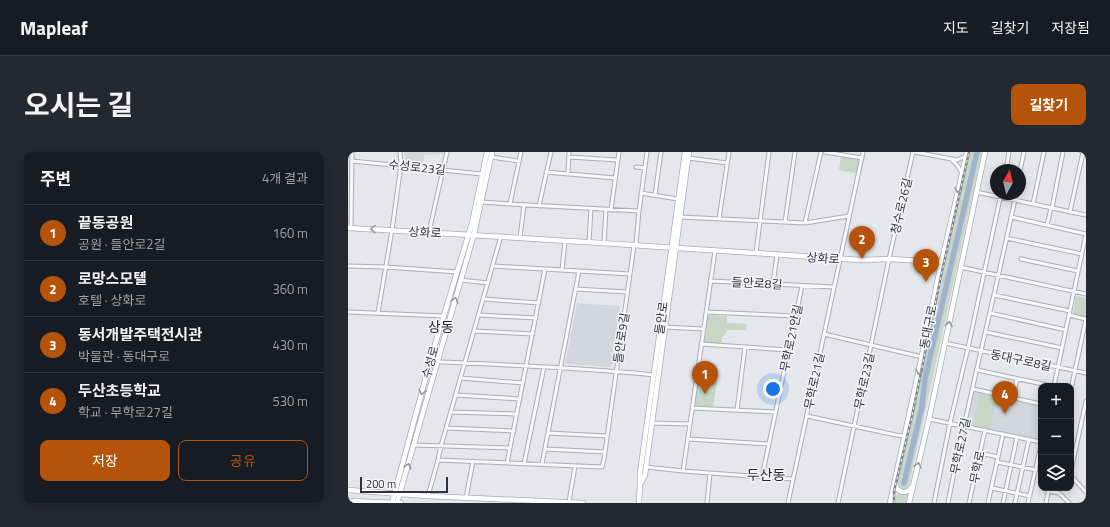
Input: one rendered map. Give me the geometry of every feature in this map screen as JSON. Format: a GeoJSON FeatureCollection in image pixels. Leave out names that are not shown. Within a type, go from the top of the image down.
{"type":"FeatureCollection","features":[{"type":"Feature","properties":{"kind":"main road","name":"수성로"},"geometry":{"type":"LineString","coordinates":[[397,494],[431,358],[468,234],[487,152]]}},
{"type":"Feature","properties":{"kind":"main road","name":"들안로"},"geometry":{"type":"LineString","coordinates":[[640,484],[645,474],[646,467],[685,152]]}},
{"type":"Feature","properties":{"kind":"main road","name":"들안로"},"geometry":{"type":"LineString","coordinates":[[638,503],[640,473],[654,376],[689,152]]}},
{"type":"Feature","properties":{"kind":"main road","name":"동대구로"},"geometry":{"type":"LineString","coordinates":[[909,503],[929,419],[985,152]]}},
{"type":"Feature","properties":{"kind":"main road","name":"수성로"},"geometry":{"type":"LineString","coordinates":[[394,503],[414,445],[474,234],[492,154]]}},
{"type":"Feature","properties":{"kind":"main road","name":"동대구로"},"geometry":{"type":"LineString","coordinates":[[890,503],[966,154]]}},
{"type":"Feature","properties":{"kind":"main road","name":"상화로"},"geometry":{"type":"LineString","coordinates":[[350,228],[474,234],[840,259],[942,262]]}},
{"type":"Feature","properties":{"kind":"main road"},"geometry":{"type":"LineString","coordinates":[[894,483],[897,489],[903,492],[909,490],[913,485]]}},
{"type":"Feature","properties":{"kind":"main road"},"geometry":{"type":"LineString","coordinates":[[348,490],[428,496],[583,503]]}},
{"type":"Feature","properties":{"kind":"main road"},"geometry":{"type":"LineString","coordinates":[[348,501],[401,503]]}},
{"type":"Feature","properties":{"kind":"street"},"geometry":{"type":"LineString","coordinates":[[350,228],[352,152]]}},
{"type":"Feature","properties":{"kind":"street"},"geometry":{"type":"LineString","coordinates":[[378,313],[401,166],[400,152]]}},
{"type":"Feature","properties":{"kind":"street"},"geometry":{"type":"LineString","coordinates":[[429,232],[447,152]]}},
{"type":"Feature","properties":{"kind":"street"},"geometry":{"type":"LineString","coordinates":[[510,204],[521,152]]}},
{"type":"Feature","properties":{"kind":"street"},"geometry":{"type":"LineString","coordinates":[[539,206],[551,152]]}},
{"type":"Feature","properties":{"kind":"street"},"geometry":{"type":"LineString","coordinates":[[568,174],[569,152]]}},
{"type":"Feature","properties":{"kind":"street"},"geometry":{"type":"LineString","coordinates":[[611,210],[618,152]]}},
{"type":"Feature","properties":{"kind":"street"},"geometry":{"type":"LineString","coordinates":[[493,266],[630,274],[634,246],[636,244],[647,152]]}},
{"type":"Feature","properties":{"kind":"street"},"geometry":{"type":"LineString","coordinates":[[655,195],[661,152]]}},
{"type":"Feature","properties":{"kind":"street"},"geometry":{"type":"LineString","coordinates":[[719,219],[729,152]]}},
{"type":"Feature","properties":{"kind":"street"},"geometry":{"type":"LineString","coordinates":[[756,253],[769,152]]}},
{"type":"Feature","properties":{"kind":"street"},"geometry":{"type":"LineString","coordinates":[[786,222],[795,152]]}},
{"type":"Feature","properties":{"kind":"street"},"geometry":{"type":"LineString","coordinates":[[805,223],[821,152]]}},
{"type":"Feature","properties":{"kind":"street"},"geometry":{"type":"LineString","coordinates":[[825,152],[862,158]]}},
{"type":"Feature","properties":{"kind":"street","name":"무학로21길"},"geometry":{"type":"LineString","coordinates":[[788,503],[863,152]]}},
{"type":"Feature","properties":{"kind":"street"},"geometry":{"type":"LineString","coordinates":[[914,152],[952,160],[957,160],[966,154]]}},
{"type":"Feature","properties":{"kind":"street","name":"청수로26길"},"geometry":{"type":"LineString","coordinates":[[889,260],[914,152]]}},
{"type":"Feature","properties":{"kind":"street"},"geometry":{"type":"LineString","coordinates":[[1007,164],[1009,152]]}},
{"type":"Feature","properties":{"kind":"street"},"geometry":{"type":"LineString","coordinates":[[1021,164],[1024,152]]}},
{"type":"Feature","properties":{"kind":"street"},"geometry":{"type":"LineString","coordinates":[[1033,204],[1044,152]]}},
{"type":"Feature","properties":{"kind":"street"},"geometry":{"type":"LineString","coordinates":[[1047,226],[1063,152]]}},
{"type":"Feature","properties":{"kind":"street"},"geometry":{"type":"LineString","coordinates":[[1070,212],[1083,152]]}},
{"type":"Feature","properties":{"kind":"street"},"geometry":{"type":"LineString","coordinates":[[492,154],[518,161]]}},
{"type":"Feature","properties":{"kind":"street"},"geometry":{"type":"LineString","coordinates":[[569,157],[617,160]]}},
{"type":"Feature","properties":{"kind":"street"},"geometry":{"type":"LineString","coordinates":[[688,158],[727,163]]}},
{"type":"Feature","properties":{"kind":"street"},"geometry":{"type":"LineString","coordinates":[[952,160],[962,173]]}},
{"type":"Feature","properties":{"kind":"street","name":"수성로23길"},"geometry":{"type":"LineString","coordinates":[[352,161],[482,174]]}},
{"type":"Feature","properties":{"kind":"street"},"geometry":{"type":"LineString","coordinates":[[636,167],[645,168]]}},
{"type":"Feature","properties":{"kind":"street"},"geometry":{"type":"LineString","coordinates":[[546,172],[615,178]]}},
{"type":"Feature","properties":{"kind":"street"},"geometry":{"type":"LineString","coordinates":[[976,192],[990,194]]}},
{"type":"Feature","properties":{"kind":"street"},"geometry":{"type":"LineString","coordinates":[[641,193],[678,199]]}},
{"type":"Feature","properties":{"kind":"street"},"geometry":{"type":"LineString","coordinates":[[934,503],[950,423],[1000,200]]}},
{"type":"Feature","properties":{"kind":"street","name":"무학로27길"},"geometry":{"type":"LineString","coordinates":[[948,503],[999,275],[1014,200]]}},
{"type":"Feature","properties":{"kind":"street"},"geometry":{"type":"LineString","coordinates":[[1018,200],[1086,216]]}},
{"type":"Feature","properties":{"kind":"street"},"geometry":{"type":"LineString","coordinates":[[482,202],[639,211]]}},
{"type":"Feature","properties":{"kind":"street"},"geometry":{"type":"LineString","coordinates":[[520,238],[524,205]]}},
{"type":"Feature","properties":{"kind":"street"},"geometry":{"type":"LineString","coordinates":[[589,242],[590,208]]}},
{"type":"Feature","properties":{"kind":"street"},"geometry":{"type":"LineString","coordinates":[[604,243],[606,210]]}},
{"type":"Feature","properties":{"kind":"street"},"geometry":{"type":"LineString","coordinates":[[680,217],[805,223],[849,216]]}},
{"type":"Feature","properties":{"kind":"street"},"geometry":{"type":"LineString","coordinates":[[1011,217],[1086,234],[1054,383]]}},
{"type":"Feature","properties":{"kind":"street"},"geometry":{"type":"LineString","coordinates":[[428,496],[460,378],[502,236]]}},
{"type":"Feature","properties":{"kind":"street"},"geometry":{"type":"LineString","coordinates":[[1006,238],[1082,254]]}},
{"type":"Feature","properties":{"kind":"street"},"geometry":{"type":"LineString","coordinates":[[562,270],[565,241]]}},
{"type":"Feature","properties":{"kind":"street"},"geometry":{"type":"LineString","coordinates":[[683,471],[715,251]]}},
{"type":"Feature","properties":{"kind":"street"},"geometry":{"type":"LineString","coordinates":[[774,284],[777,255]]}},
{"type":"Feature","properties":{"kind":"street"},"geometry":{"type":"LineString","coordinates":[[1022,259],[1078,271]]}},
{"type":"Feature","properties":{"kind":"street","name":"무학로23길"},"geometry":{"type":"LineString","coordinates":[[838,503],[889,260]]}},
{"type":"Feature","properties":{"kind":"street"},"geometry":{"type":"LineString","coordinates":[[348,266],[457,272]]}},
{"type":"Feature","properties":{"kind":"street"},"geometry":{"type":"LineString","coordinates":[[960,267],[1086,294]]}},
{"type":"Feature","properties":{"kind":"street"},"geometry":{"type":"LineString","coordinates":[[508,463],[545,269]]}},
{"type":"Feature","properties":{"kind":"street"},"geometry":{"type":"LineString","coordinates":[[542,464],[579,271]]}},
{"type":"Feature","properties":{"kind":"street","name":"들안로9길"},"geometry":{"type":"LineString","coordinates":[[605,452],[630,274]]}},
{"type":"Feature","properties":{"kind":"street"},"geometry":{"type":"LineString","coordinates":[[461,280],[488,283]]}},
{"type":"Feature","properties":{"kind":"street","name":"들안로8길"},"geometry":{"type":"LineString","coordinates":[[710,281],[834,287]]}},
{"type":"Feature","properties":{"kind":"street","name":"무학로21안길"},"geometry":{"type":"LineString","coordinates":[[762,477],[802,286]]}},
{"type":"Feature","properties":{"kind":"street"},"geometry":{"type":"LineString","coordinates":[[576,289],[627,292]]}},
{"type":"Feature","properties":{"kind":"street"},"geometry":{"type":"LineString","coordinates":[[994,295],[1069,313],[1086,319],[1072,383]]}},
{"type":"Feature","properties":{"kind":"street"},"geometry":{"type":"LineString","coordinates":[[484,299],[539,303]]}},
{"type":"Feature","properties":{"kind":"street"},"geometry":{"type":"LineString","coordinates":[[348,312],[444,316]]}},
{"type":"Feature","properties":{"kind":"street"},"geometry":{"type":"LineString","coordinates":[[706,312],[795,316]]}},
{"type":"Feature","properties":{"kind":"street"},"geometry":{"type":"LineString","coordinates":[[990,313],[1066,330]]}},
{"type":"Feature","properties":{"kind":"street"},"geometry":{"type":"LineString","coordinates":[[479,315],[536,318]]}},
{"type":"Feature","properties":{"kind":"street"},"geometry":{"type":"LineString","coordinates":[[664,327],[703,329]]}},
{"type":"Feature","properties":{"kind":"street"},"geometry":{"type":"LineString","coordinates":[[474,331],[533,334]]}},
{"type":"Feature","properties":{"kind":"street"},"geometry":{"type":"LineString","coordinates":[[986,332],[1062,348]]}},
{"type":"Feature","properties":{"kind":"street"},"geometry":{"type":"LineString","coordinates":[[824,334],[922,357]]}},
{"type":"Feature","properties":{"kind":"street","name":"동대구로8길"},"geometry":{"type":"LineString","coordinates":[[945,343],[1086,373]]}},
{"type":"Feature","properties":{"kind":"street"},"geometry":{"type":"LineString","coordinates":[[701,344],[788,350]]}},
{"type":"Feature","properties":{"kind":"street"},"geometry":{"type":"LineString","coordinates":[[737,410],[745,347]]}},
{"type":"Feature","properties":{"kind":"street"},"geometry":{"type":"LineString","coordinates":[[431,358],[440,362],[560,368],[654,376]]}},
{"type":"Feature","properties":{"kind":"street"},"geometry":{"type":"LineString","coordinates":[[524,464],[544,367]]}},
{"type":"Feature","properties":{"kind":"street"},"geometry":{"type":"LineString","coordinates":[[977,370],[1038,383]]}},
{"type":"Feature","properties":{"kind":"street"},"geometry":{"type":"LineString","coordinates":[[460,378],[523,384]]}},
{"type":"Feature","properties":{"kind":"street"},"geometry":{"type":"LineString","coordinates":[[1013,398],[1017,379]]}},
{"type":"Feature","properties":{"kind":"street"},"geometry":{"type":"LineString","coordinates":[[973,389],[1038,403]]}},
{"type":"Feature","properties":{"kind":"street"},"geometry":{"type":"LineString","coordinates":[[456,396],[520,399]]}},
{"type":"Feature","properties":{"kind":"street"},"geometry":{"type":"LineString","coordinates":[[1074,459],[1085,413],[1086,401]]}},
{"type":"Feature","properties":{"kind":"street"},"geometry":{"type":"LineString","coordinates":[[692,408],[775,412]]}},
{"type":"Feature","properties":{"kind":"street"},"geometry":{"type":"LineString","coordinates":[[451,412],[517,414]]}},
{"type":"Feature","properties":{"kind":"street"},"geometry":{"type":"LineString","coordinates":[[807,416],[905,436]]}},
{"type":"Feature","properties":{"kind":"street"},"geometry":{"type":"LineString","coordinates":[[929,419],[1038,441]]}},
{"type":"Feature","properties":{"kind":"street"},"geometry":{"type":"LineString","coordinates":[[651,423],[690,424]]}},
{"type":"Feature","properties":{"kind":"street"},"geometry":{"type":"LineString","coordinates":[[446,428],[514,431]]}},
{"type":"Feature","properties":{"kind":"street","name":"무학로"},"geometry":{"type":"LineString","coordinates":[[969,503],[985,430]]}},
{"type":"Feature","properties":{"kind":"street"},"geometry":{"type":"LineString","coordinates":[[548,433],[607,436]]}},
{"type":"Feature","properties":{"kind":"street"},"geometry":{"type":"LineString","coordinates":[[988,503],[1003,434]]}},
{"type":"Feature","properties":{"kind":"street"},"geometry":{"type":"LineString","coordinates":[[1003,503],[1017,437]]}},
{"type":"Feature","properties":{"kind":"street"},"geometry":{"type":"LineString","coordinates":[[688,439],[768,444]]}},
{"type":"Feature","properties":{"kind":"street"},"geometry":{"type":"LineString","coordinates":[[1016,503],[1029,439]]}},
{"type":"Feature","properties":{"kind":"street"},"geometry":{"type":"LineString","coordinates":[[414,445],[510,448]]}},
{"type":"Feature","properties":{"kind":"street"},"geometry":{"type":"LineString","coordinates":[[438,460],[602,467],[605,452],[544,449]]}},
{"type":"Feature","properties":{"kind":"street"},"geometry":{"type":"LineString","coordinates":[[980,453],[998,457]]}},
{"type":"Feature","properties":{"kind":"street"},"geometry":{"type":"LineString","coordinates":[[1028,503],[1039,455]]}},
{"type":"Feature","properties":{"kind":"street"},"geometry":{"type":"LineString","coordinates":[[466,498],[473,461]]}},
{"type":"Feature","properties":{"kind":"street"},"geometry":{"type":"LineString","coordinates":[[997,462],[1036,470]]}},
{"type":"Feature","properties":{"kind":"street"},"geometry":{"type":"LineString","coordinates":[[569,502],[575,466]]}},
{"type":"Feature","properties":{"kind":"street"},"geometry":{"type":"LineString","coordinates":[[646,467],[793,479]]}},
{"type":"Feature","properties":{"kind":"street"},"geometry":{"type":"LineString","coordinates":[[707,503],[710,473]]}},
{"type":"Feature","properties":{"kind":"street"},"geometry":{"type":"LineString","coordinates":[[1074,479],[1086,492]]}},
{"type":"Feature","properties":{"kind":"street"},"geometry":{"type":"LineString","coordinates":[[992,488],[1030,496]]}},
{"type":"Feature","properties":{"kind":"street"},"geometry":{"type":"LineString","coordinates":[[1046,503],[1049,491]]}},
{"type":"Feature","properties":{"kind":"street"},"geometry":{"type":"LineString","coordinates":[[1052,491],[1059,493],[1068,503]]}},
{"type":"Feature","properties":{"kind":"street"},"geometry":{"type":"LineString","coordinates":[[1062,503],[1063,497]]}},
{"type":"Feature","properties":{"kind":"shaded area"},"geometry":{"type":"Polygon","coordinates":[[[404,152],[444,152],[443,154],[424,155],[423,163],[406,162],[404,152]]]}},
{"type":"Feature","properties":{"kind":"shaded area"},"geometry":{"type":"Polygon","coordinates":[[[577,303],[620,306],[612,367],[565,364],[577,303]]]}},
{"type":"Feature","properties":{"kind":"shaded area"},"geometry":{"type":"Polygon","coordinates":[[[975,391],[1038,404],[1038,439],[969,426],[968,423],[973,392],[975,391]]]}},
{"type":"Feature","properties":{"kind":"green space"},"geometry":{"type":"Polygon","coordinates":[[[969,152],[982,152],[909,485],[906,490],[899,489],[897,483],[925,360],[969,152]]]}},
{"type":"Feature","properties":{"kind":"green space"},"geometry":{"type":"Polygon","coordinates":[[[841,156],[859,160],[856,173],[839,170],[841,156]]]}},
{"type":"Feature","properties":{"kind":"green space"},"geometry":{"type":"Polygon","coordinates":[[[1076,296],[1086,298],[1086,317],[1073,314],[1076,296]]]}},
{"type":"Feature","properties":{"kind":"green space"},"geometry":{"type":"Polygon","coordinates":[[[707,315],[727,316],[727,323],[747,324],[746,330],[728,330],[722,338],[722,344],[702,343],[707,315]]]}},
{"type":"Feature","properties":{"kind":"green space"},"geometry":{"type":"Polygon","coordinates":[[[698,380],[717,382],[713,407],[694,407],[698,380]]]}},
{"type":"Feature","properties":{"kind":"green space"},"geometry":{"type":"Polygon","coordinates":[[[979,395],[996,398],[991,428],[973,425],[979,395]]]}},
{"type":"Feature","properties":{"kind":"green space"},"geometry":{"type":"Polygon","coordinates":[[[897,492],[905,494],[908,492],[906,503],[895,503],[897,492]]]}},
{"type":"Feature","properties":{"kind":"waterway"},"geometry":{"type":"LineString","coordinates":[[904,483],[922,406],[925,379],[977,152]]}},
{"type":"Feature","properties":{"kind":"railway"},"geometry":{"type":"LineString","coordinates":[[894,503],[894,491],[912,416],[969,152]]}},
{"type":"Feature","properties":{"kind":"place","name":"로망스모텔"},"geometry":{"type":"Point","coordinates":[862,259]}},
{"type":"Feature","properties":{"kind":"place","name":"동서개발주택전시관"},"geometry":{"type":"Point","coordinates":[926,282]}},
{"type":"Feature","properties":{"kind":"place","name":"끝동공원"},"geometry":{"type":"Point","coordinates":[705,394]}},
{"type":"Feature","properties":{"kind":"place","name":"두산초등학교"},"geometry":{"type":"Point","coordinates":[1005,414]}},
{"type":"Feature","properties":{"kind":"district","name":"상동"},"geometry":{"type":"Point","coordinates":[441,326]}},
{"type":"Feature","properties":{"kind":"district","name":"두산동"},"geometry":{"type":"Point","coordinates":[766,474]}}]}
